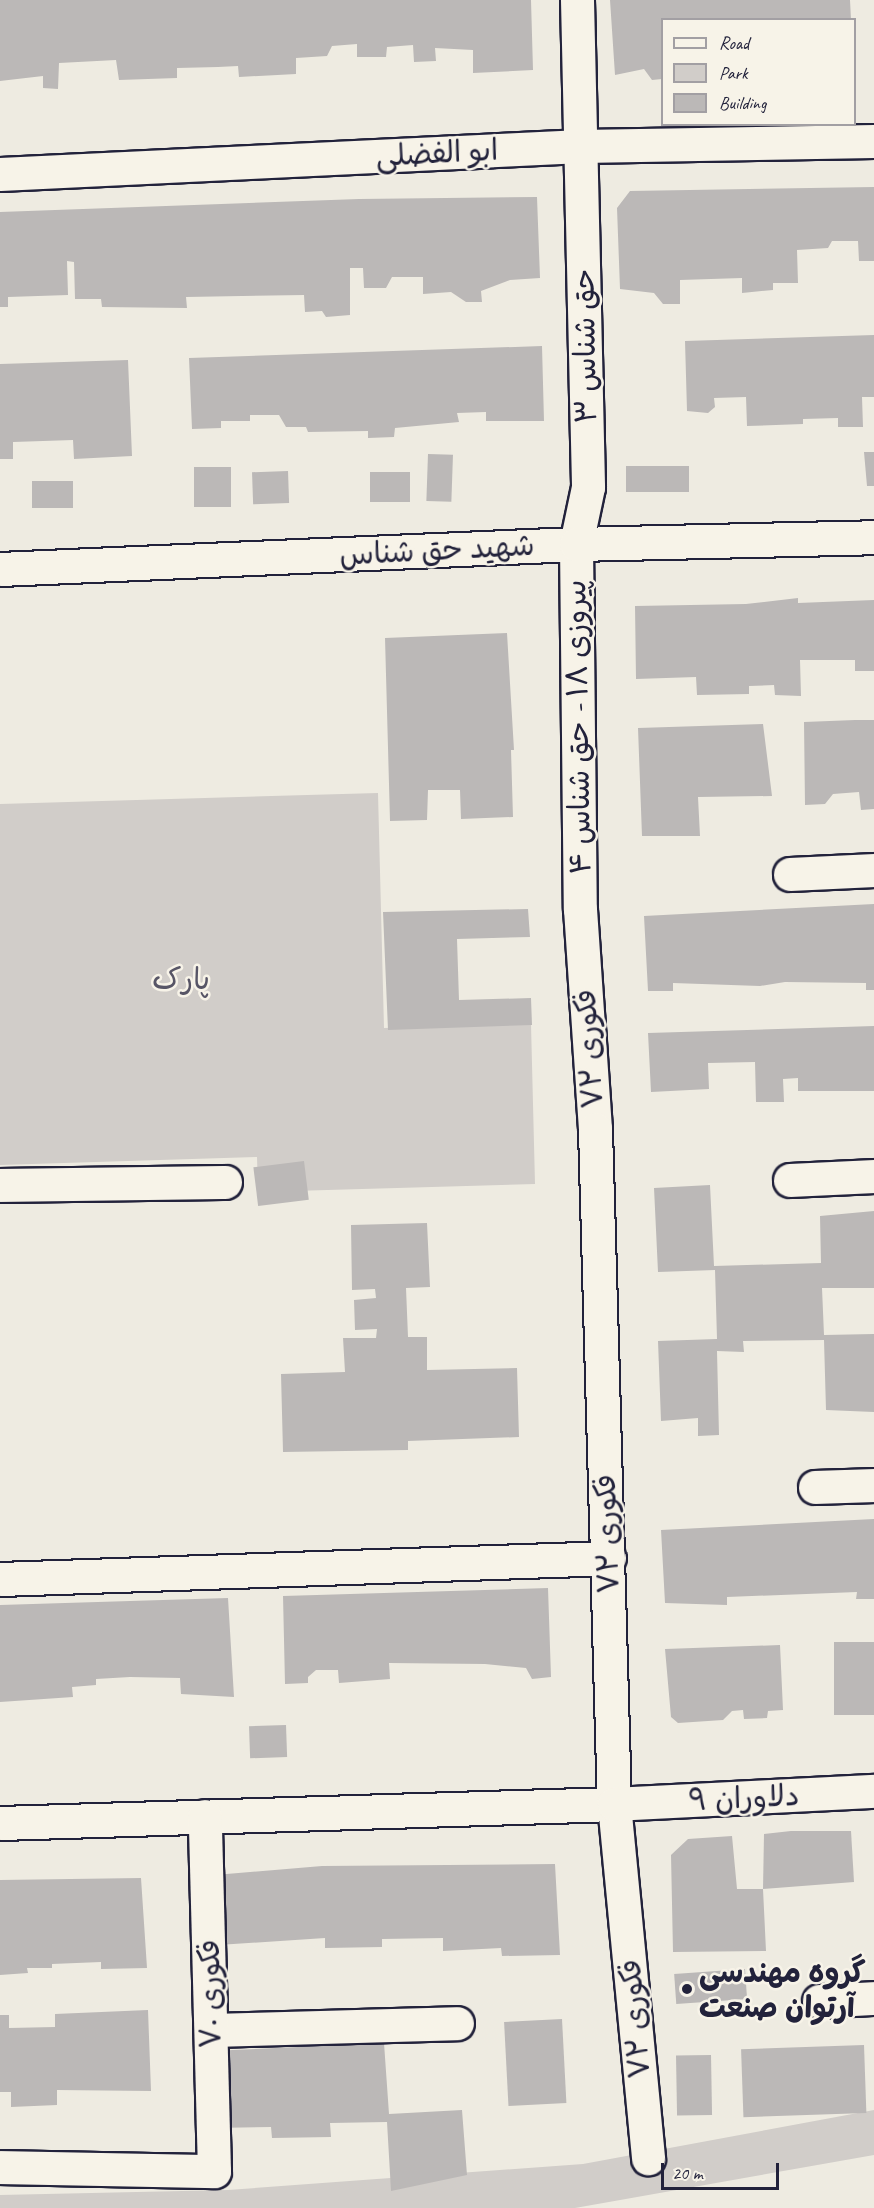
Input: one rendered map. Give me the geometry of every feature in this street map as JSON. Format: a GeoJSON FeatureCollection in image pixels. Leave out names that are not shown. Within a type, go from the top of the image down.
{"type":"FeatureCollection","features":[{"type":"Feature","properties":{"kind":"street","name":"حق شناس ۳"},"geometry":{"type":"LineString","coordinates":[[576,544],[588,487],[577,0]]}},
{"type":"Feature","properties":{"kind":"street","name":"ابو الفضلی"},"geometry":{"type":"LineString","coordinates":[[0,174],[581,147],[874,141]]}},
{"type":"Feature","properties":{"kind":"street","name":"شهید حق شناس"},"geometry":{"type":"LineString","coordinates":[[0,569],[576,544],[874,537]]}},
{"type":"Feature","properties":{"kind":"street","name":"پیروزی ۱۸ - حق شناس ۴"},"geometry":{"type":"LineString","coordinates":[[576,544],[580,909]]}},
{"type":"Feature","properties":{"kind":"street"},"geometry":{"type":"LineString","coordinates":[[790,874],[874,870]]}},
{"type":"Feature","properties":{"kind":"street","name":"فکوری ۷۲"},"geometry":{"type":"LineString","coordinates":[[580,909],[595,1129],[609,1558],[614,1804],[648,2158]]}},
{"type":"Feature","properties":{"kind":"street"},"geometry":{"type":"LineString","coordinates":[[790,1180],[874,1176]]}},
{"type":"Feature","properties":{"kind":"street"},"geometry":{"type":"LineString","coordinates":[[0,1185],[225,1182]]}},
{"type":"Feature","properties":{"kind":"street"},"geometry":{"type":"LineString","coordinates":[[815,1487],[874,1485]]}},
{"type":"Feature","properties":{"kind":"street"},"geometry":{"type":"LineString","coordinates":[[0,1580],[609,1558]]}},
{"type":"Feature","properties":{"kind":"street","name":"دلاوران ۹"},"geometry":{"type":"LineString","coordinates":[[0,1823],[614,1804],[874,1791]]}},
{"type":"Feature","properties":{"kind":"street","name":"فکوری ۷۰"},"geometry":{"type":"LineString","coordinates":[[0,2167],[214,2171],[205,1816]]}},
{"type":"Feature","properties":{"kind":"street"},"geometry":{"type":"LineString","coordinates":[[819,2001],[874,1998]]}},
{"type":"Feature","properties":{"kind":"street"},"geometry":{"type":"LineString","coordinates":[[211,2030],[457,2023]]}},
{"type":"Feature","properties":{"kind":"green space","name":"پارک"},"geometry":{"type":"Polygon","coordinates":[[[378,793],[384,1028],[531,1024],[535,1184],[258,1192],[257,1157],[0,1165],[0,804],[378,793]]]}},
{"type":"Feature","properties":{"kind":"green space"},"geometry":{"type":"Polygon","coordinates":[[[874,2110],[874,2155],[575,2208],[0,2208],[0,2195],[228,2190],[583,2164],[874,2110]]]}},
{"type":"Feature","properties":{"kind":"building"},"geometry":{"type":"Polygon","coordinates":[[[0,0],[531,0],[533,70],[473,73],[473,50],[435,48],[436,61],[414,62],[413,45],[387,47],[386,57],[357,57],[357,44],[332,46],[327,56],[296,58],[296,74],[239,77],[238,66],[177,68],[177,78],[119,80],[116,60],[59,63],[58,89],[43,88],[43,76],[0,81],[0,0]]]}},
{"type":"Feature","properties":{"kind":"building"},"geometry":{"type":"Polygon","coordinates":[[[610,0],[850,0],[851,18],[661,18],[661,79],[652,80],[644,69],[615,75],[610,0]]]}},
{"type":"Feature","properties":{"kind":"building"},"geometry":{"type":"Polygon","coordinates":[[[874,187],[874,261],[859,261],[858,241],[832,241],[828,248],[797,250],[798,283],[773,283],[773,290],[742,293],[742,278],[680,280],[680,304],[663,304],[654,293],[620,289],[617,208],[630,191],[874,187]]]}},
{"type":"Feature","properties":{"kind":"building"},"geometry":{"type":"Polygon","coordinates":[[[537,197],[540,278],[510,280],[481,291],[482,302],[466,302],[451,292],[423,294],[423,277],[392,277],[386,288],[364,288],[363,268],[350,268],[350,315],[326,317],[322,311],[305,312],[304,295],[186,297],[187,308],[102,307],[101,299],[75,299],[74,262],[67,261],[68,295],[8,297],[8,307],[0,307],[0,212],[359,199],[537,197]]]}},
{"type":"Feature","properties":{"kind":"building"},"geometry":{"type":"Polygon","coordinates":[[[874,335],[874,397],[862,397],[863,427],[838,427],[838,418],[803,419],[803,424],[747,426],[746,397],[714,398],[715,407],[708,413],[687,411],[685,341],[874,335]]]}},
{"type":"Feature","properties":{"kind":"building"},"geometry":{"type":"Polygon","coordinates":[[[542,346],[544,421],[486,421],[486,412],[457,413],[459,422],[395,428],[394,437],[368,438],[368,431],[308,432],[306,427],[286,427],[279,415],[250,415],[250,421],[221,421],[221,428],[192,429],[189,358],[542,346]]]}},
{"type":"Feature","properties":{"kind":"building"},"geometry":{"type":"Polygon","coordinates":[[[128,360],[132,456],[74,459],[73,440],[13,442],[13,459],[0,459],[0,364],[128,360]]]}},
{"type":"Feature","properties":{"kind":"building"},"geometry":{"type":"Polygon","coordinates":[[[864,452],[874,452],[874,486],[867,486],[864,452]]]}},
{"type":"Feature","properties":{"kind":"building"},"geometry":{"type":"Polygon","coordinates":[[[428,454],[453,455],[451,502],[426,501],[428,454]]]}},
{"type":"Feature","properties":{"kind":"building"},"geometry":{"type":"Polygon","coordinates":[[[626,466],[689,466],[689,492],[626,492],[626,466]]]}},
{"type":"Feature","properties":{"kind":"building"},"geometry":{"type":"Polygon","coordinates":[[[194,467],[231,467],[231,507],[194,507],[194,467]]]}},
{"type":"Feature","properties":{"kind":"building"},"geometry":{"type":"Polygon","coordinates":[[[288,471],[289,503],[253,504],[252,472],[288,471]]]}},
{"type":"Feature","properties":{"kind":"building"},"geometry":{"type":"Polygon","coordinates":[[[370,472],[410,472],[410,502],[370,502],[370,472]]]}},
{"type":"Feature","properties":{"kind":"building"},"geometry":{"type":"Polygon","coordinates":[[[32,481],[73,481],[73,508],[32,508],[32,481]]]}},
{"type":"Feature","properties":{"kind":"building"},"geometry":{"type":"Polygon","coordinates":[[[798,598],[798,603],[874,600],[874,671],[855,671],[855,660],[800,660],[801,696],[775,695],[774,685],[749,686],[749,694],[697,695],[696,677],[636,679],[635,606],[746,604],[798,598]]]}},
{"type":"Feature","properties":{"kind":"building"},"geometry":{"type":"Polygon","coordinates":[[[507,633],[514,750],[511,750],[513,817],[461,819],[460,790],[428,790],[427,820],[390,821],[385,638],[507,633]]]}},
{"type":"Feature","properties":{"kind":"building"},"geometry":{"type":"Polygon","coordinates":[[[874,720],[874,809],[861,810],[859,792],[833,794],[825,804],[805,805],[804,722],[874,720]]]}},
{"type":"Feature","properties":{"kind":"building"},"geometry":{"type":"Polygon","coordinates":[[[763,724],[772,796],[698,797],[700,836],[642,836],[638,728],[763,724]]]}},
{"type":"Feature","properties":{"kind":"building"},"geometry":{"type":"Polygon","coordinates":[[[874,904],[874,990],[866,990],[866,983],[785,982],[760,986],[673,983],[673,991],[648,991],[644,916],[874,904]]]}},
{"type":"Feature","properties":{"kind":"building"},"geometry":{"type":"Polygon","coordinates":[[[528,909],[530,937],[457,939],[459,1000],[531,998],[532,1025],[388,1030],[383,912],[528,909]]]}},
{"type":"Feature","properties":{"kind":"building"},"geometry":{"type":"Polygon","coordinates":[[[874,1026],[874,1091],[798,1091],[798,1078],[783,1079],[784,1102],[756,1102],[755,1062],[708,1063],[709,1089],[651,1092],[648,1033],[874,1026]]]}},
{"type":"Feature","properties":{"kind":"building"},"geometry":{"type":"Polygon","coordinates":[[[304,1161],[309,1200],[258,1206],[253,1167],[304,1161]]]}},
{"type":"Feature","properties":{"kind":"building"},"geometry":{"type":"Polygon","coordinates":[[[710,1185],[714,1266],[821,1263],[820,1216],[874,1211],[874,1288],[822,1288],[824,1335],[874,1334],[874,1412],[826,1410],[824,1340],[743,1341],[744,1352],[717,1351],[719,1435],[698,1436],[698,1418],[661,1421],[658,1341],[717,1339],[715,1270],[658,1272],[654,1188],[710,1185]]]}},
{"type":"Feature","properties":{"kind":"building"},"geometry":{"type":"Polygon","coordinates":[[[427,1223],[430,1287],[406,1288],[408,1337],[427,1337],[427,1370],[517,1368],[519,1437],[408,1441],[408,1450],[283,1452],[281,1374],[345,1372],[343,1338],[376,1338],[377,1329],[355,1330],[354,1300],[376,1298],[375,1289],[352,1290],[351,1225],[427,1223]]]}},
{"type":"Feature","properties":{"kind":"building"},"geometry":{"type":"Polygon","coordinates":[[[874,1519],[874,1599],[856,1599],[857,1592],[727,1597],[727,1605],[665,1603],[661,1530],[874,1519]]]}},
{"type":"Feature","properties":{"kind":"building"},"geometry":{"type":"Polygon","coordinates":[[[548,1588],[551,1677],[532,1679],[526,1668],[485,1664],[389,1663],[390,1679],[339,1683],[338,1670],[316,1670],[308,1677],[308,1683],[285,1684],[283,1596],[548,1588]]]}},
{"type":"Feature","properties":{"kind":"building"},"geometry":{"type":"Polygon","coordinates":[[[228,1598],[234,1697],[181,1694],[180,1678],[130,1677],[96,1679],[96,1685],[72,1687],[73,1697],[0,1702],[0,1605],[228,1598]]]}},
{"type":"Feature","properties":{"kind":"building"},"geometry":{"type":"Polygon","coordinates":[[[834,1642],[874,1642],[874,1715],[834,1715],[834,1642]]]}},
{"type":"Feature","properties":{"kind":"building"},"geometry":{"type":"Polygon","coordinates":[[[780,1645],[783,1710],[768,1711],[767,1718],[744,1719],[743,1710],[732,1711],[723,1720],[678,1723],[671,1717],[665,1649],[780,1645]]]}},
{"type":"Feature","properties":{"kind":"building"},"geometry":{"type":"Polygon","coordinates":[[[286,1725],[287,1757],[250,1758],[249,1726],[286,1725]]]}},
{"type":"Feature","properties":{"kind":"building"},"geometry":{"type":"Polygon","coordinates":[[[791,1831],[851,1831],[854,1882],[763,1889],[764,1834],[791,1831]]]}},
{"type":"Feature","properties":{"kind":"building"},"geometry":{"type":"Polygon","coordinates":[[[732,1836],[737,1889],[763,1889],[766,1951],[673,1952],[671,1855],[688,1839],[732,1836]]]}},
{"type":"Feature","properties":{"kind":"building"},"geometry":{"type":"Polygon","coordinates":[[[555,1864],[560,1955],[502,1956],[501,1948],[443,1951],[443,1938],[382,1939],[382,1947],[325,1948],[325,1938],[218,1945],[203,1876],[322,1866],[555,1864]]]}},
{"type":"Feature","properties":{"kind":"building"},"geometry":{"type":"Polygon","coordinates":[[[141,1878],[147,1968],[101,1969],[101,1962],[52,1964],[52,1968],[27,1968],[28,1973],[0,1975],[0,1880],[141,1878]]]}},
{"type":"Feature","properties":{"kind":"building"},"geometry":{"type":"Polygon","coordinates":[[[745,1969],[747,1999],[676,2004],[674,1974],[745,1969]]]}},
{"type":"Feature","properties":{"kind":"building"},"geometry":{"type":"Polygon","coordinates":[[[148,2010],[151,2091],[57,2090],[57,2105],[11,2107],[11,2092],[0,2092],[0,2015],[9,2015],[9,2028],[55,2027],[55,2014],[148,2010]]]}},
{"type":"Feature","properties":{"kind":"building"},"geometry":{"type":"Polygon","coordinates":[[[562,2019],[566,2103],[508,2106],[504,2022],[562,2019]]]}},
{"type":"Feature","properties":{"kind":"building"},"geometry":{"type":"Polygon","coordinates":[[[384,2043],[389,2114],[462,2110],[467,2175],[391,2191],[387,2122],[330,2123],[331,2137],[272,2138],[271,2127],[212,2128],[210,2051],[384,2043]]]}},
{"type":"Feature","properties":{"kind":"building"},"geometry":{"type":"Polygon","coordinates":[[[864,2045],[866,2113],[743,2117],[741,2049],[864,2045]]]}},
{"type":"Feature","properties":{"kind":"building"},"geometry":{"type":"Polygon","coordinates":[[[711,2055],[712,2115],[677,2116],[676,2056],[711,2055]]]}},
{"type":"Feature","properties":{"kind":"place","name":"گروه مهندسی آرتوان صنعت"},"geometry":{"type":"Point","coordinates":[687,1989]}}]}
